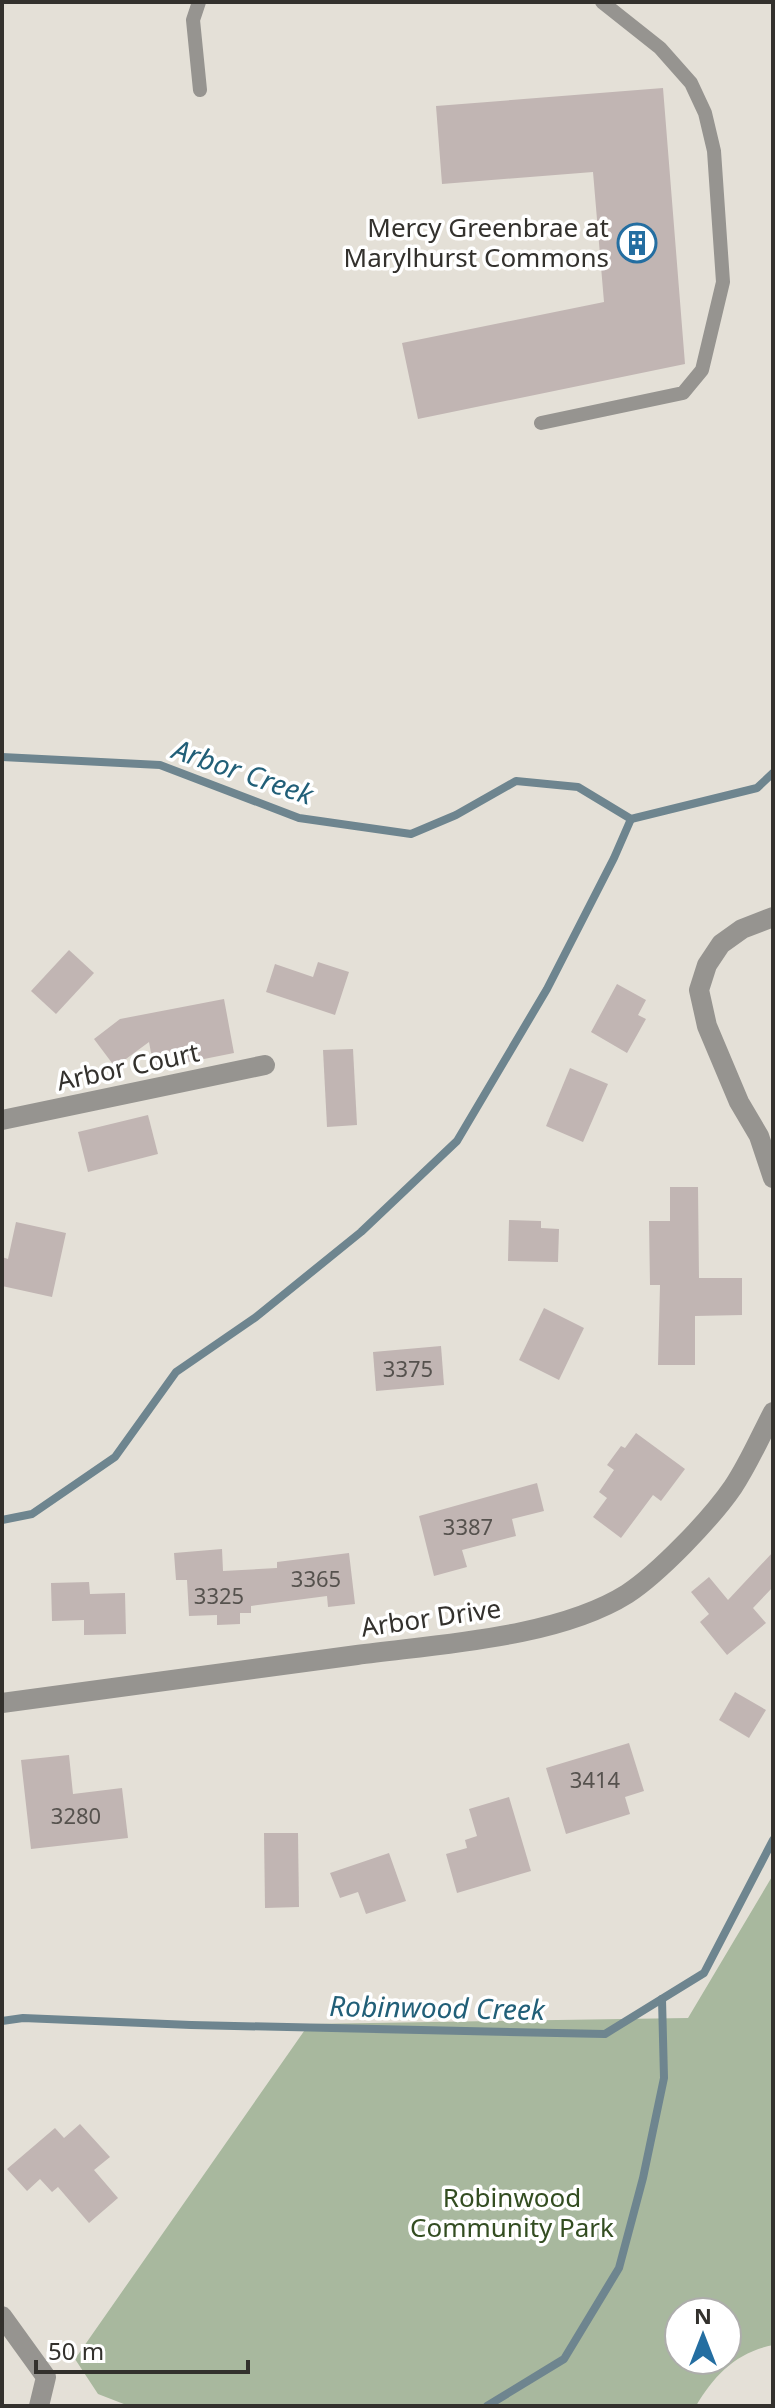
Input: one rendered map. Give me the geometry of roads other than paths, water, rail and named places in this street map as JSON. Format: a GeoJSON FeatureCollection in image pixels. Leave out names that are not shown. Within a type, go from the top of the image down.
{"type":"FeatureCollection","features":[{"type":"Feature","properties":{"kind":"street"},"geometry":{"type":"LineString","coordinates":[[773,917],[742,929],[721,944],[707,965],[699,990],[707,1026],[739,1102],[759,1136],[773,1178]]}},
{"type":"Feature","properties":{"kind":"street","name":"Arbor Court"},"geometry":{"type":"LineString","coordinates":[[2,1120],[265,1065]]}},
{"type":"Feature","properties":{"kind":"street","name":"Arbor Drive"},"geometry":{"type":"LineString","coordinates":[[2,1703],[427,1647],[533,1629],[587,1615],[627,1593],[648,1577],[712,1514],[733,1486],[773,1412]]}},
{"type":"Feature","properties":{"kind":"street"},"geometry":{"type":"LineString","coordinates":[[2,2316],[46,2377],[39,2406]]}},
{"type":"Feature","properties":{"kind":"lane"},"geometry":{"type":"LineString","coordinates":[[199,2],[193,20],[200,90]]}},
{"type":"Feature","properties":{"kind":"lane"},"geometry":{"type":"LineString","coordinates":[[541,423],[683,393],[702,370],[723,282],[714,151],[705,113],[691,83],[660,48],[602,2]]}},
{"type":"Feature","properties":{"kind":"waterway","name":"Arbor Creek"},"geometry":{"type":"LineString","coordinates":[[2,757],[160,765],[299,818],[411,834],[456,815],[516,781],[578,787],[631,819],[757,788],[773,773]]}},
{"type":"Feature","properties":{"kind":"waterway"},"geometry":{"type":"LineString","coordinates":[[2,1520],[32,1514],[115,1457],[176,1372],[256,1317],[361,1232],[457,1141],[547,989],[631,819]]}},
{"type":"Feature","properties":{"kind":"waterway","name":"Robinwood Creek"},"geometry":{"type":"LineString","coordinates":[[2,2021],[23,2018],[605,2034],[704,1973],[773,1840]]}},
{"type":"Feature","properties":{"kind":"waterway"},"geometry":{"type":"LineString","coordinates":[[487,2406],[564,2359],[619,2268],[643,2178],[664,2078],[662,1999]]}},
{"type":"Feature","properties":{"kind":"place","name":"Mercy Greenbrae at Marylhurst Commons"},"geometry":{"type":"Point","coordinates":[637,243]}},
{"type":"Feature","properties":{"kind":"park label","name":"Robinwood Community Park"},"geometry":{"type":"Point","coordinates":[512,2213]}}]}
